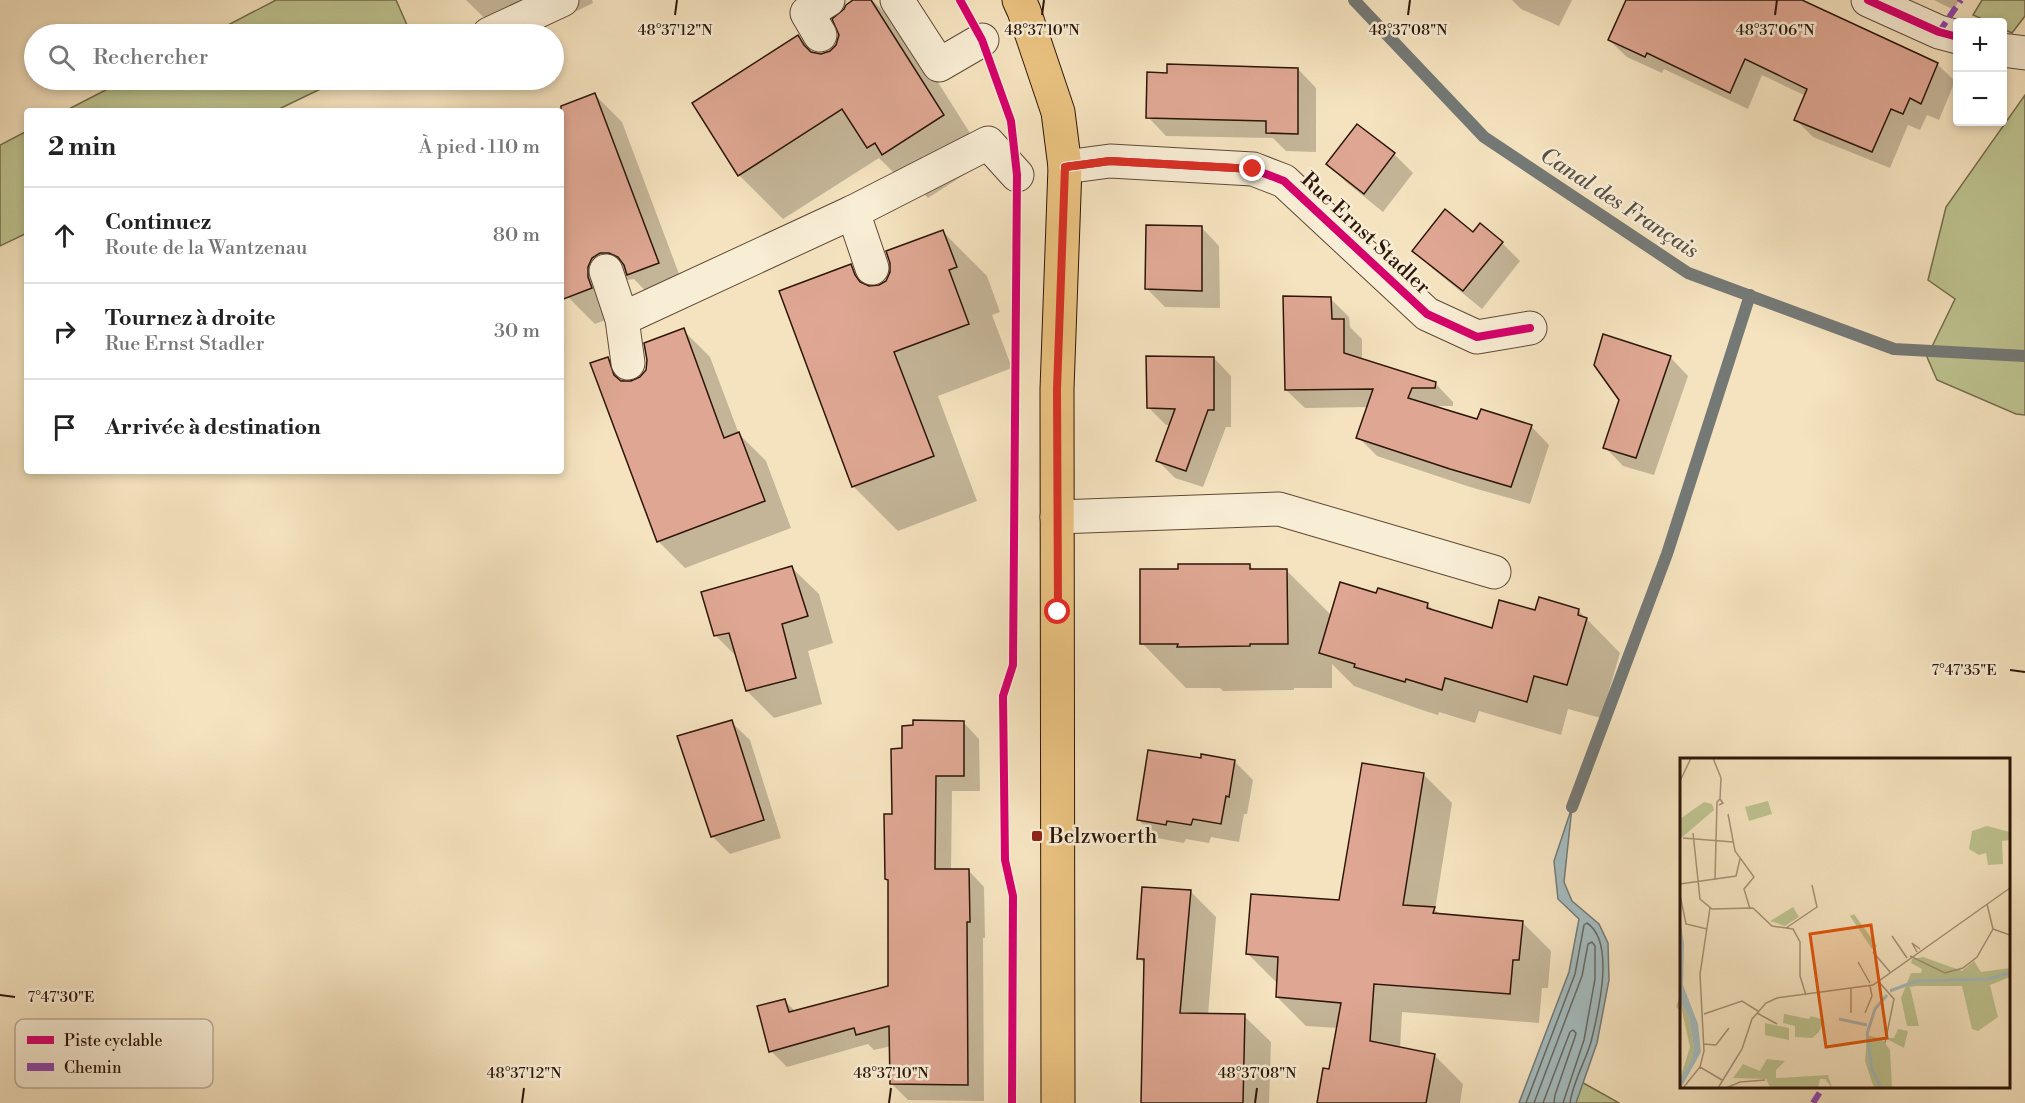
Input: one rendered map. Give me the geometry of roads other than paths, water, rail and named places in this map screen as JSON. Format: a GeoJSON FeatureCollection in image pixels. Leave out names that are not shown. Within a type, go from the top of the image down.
{"type":"FeatureCollection","features":[{"type":"Feature","properties":{"kind":"main road"},"geometry":{"type":"LineString","coordinates":[[1027,4],[1058,112],[1065,167],[1057,389],[1058,1103]]}},
{"type":"Feature","properties":{"kind":"street"},"geometry":{"type":"LineString","coordinates":[[510,24],[562,0]]}},
{"type":"Feature","properties":{"kind":"street"},"geometry":{"type":"LineString","coordinates":[[820,35],[807,13],[828,0]]}},
{"type":"Feature","properties":{"kind":"street"},"geometry":{"type":"LineString","coordinates":[[897,0],[939,65],[982,40]]}},
{"type":"Feature","properties":{"kind":"street"},"geometry":{"type":"LineString","coordinates":[[1868,0],[1953,36]]}},
{"type":"Feature","properties":{"kind":"street"},"geometry":{"type":"LineString","coordinates":[[2007,51],[2025,53]]}},
{"type":"Feature","properties":{"kind":"street"},"geometry":{"type":"LineString","coordinates":[[622,319],[852,212],[988,143],[1017,176]]}},
{"type":"Feature","properties":{"kind":"street","name":"Rue Ernst Stadler"},"geometry":{"type":"LineString","coordinates":[[1065,167],[1110,161],[1253,169],[1284,181],[1427,314],[1478,337],[1530,328]]}},
{"type":"Feature","properties":{"kind":"street"},"geometry":{"type":"LineString","coordinates":[[852,212],[872,268]]}},
{"type":"Feature","properties":{"kind":"street"},"geometry":{"type":"LineString","coordinates":[[606,271],[622,319],[628,363]]}},
{"type":"Feature","properties":{"kind":"street"},"geometry":{"type":"LineString","coordinates":[[1057,517],[1279,509],[1494,572]]}},
{"type":"Feature","properties":{"kind":"water"},"geometry":{"type":"Polygon","coordinates":[[[1572,807],[1564,882],[1572,901],[1599,924],[1608,943],[1609,980],[1597,1043],[1576,1103],[1519,1103],[1569,972],[1579,919],[1558,899],[1554,861],[1572,807]]]}},
{"type":"Feature","properties":{"kind":"waterway","name":"Canal des Français"},"geometry":{"type":"LineString","coordinates":[[1354,0],[1484,137],[1688,273],[1894,349],[2025,356]]}},
{"type":"Feature","properties":{"kind":"waterway"},"geometry":{"type":"LineString","coordinates":[[1572,807],[1667,554],[1750,295]]}},
{"type":"Feature","properties":{"kind":"place","name":"Belzwoerth"},"geometry":{"type":"Point","coordinates":[1037,836]}}]}
